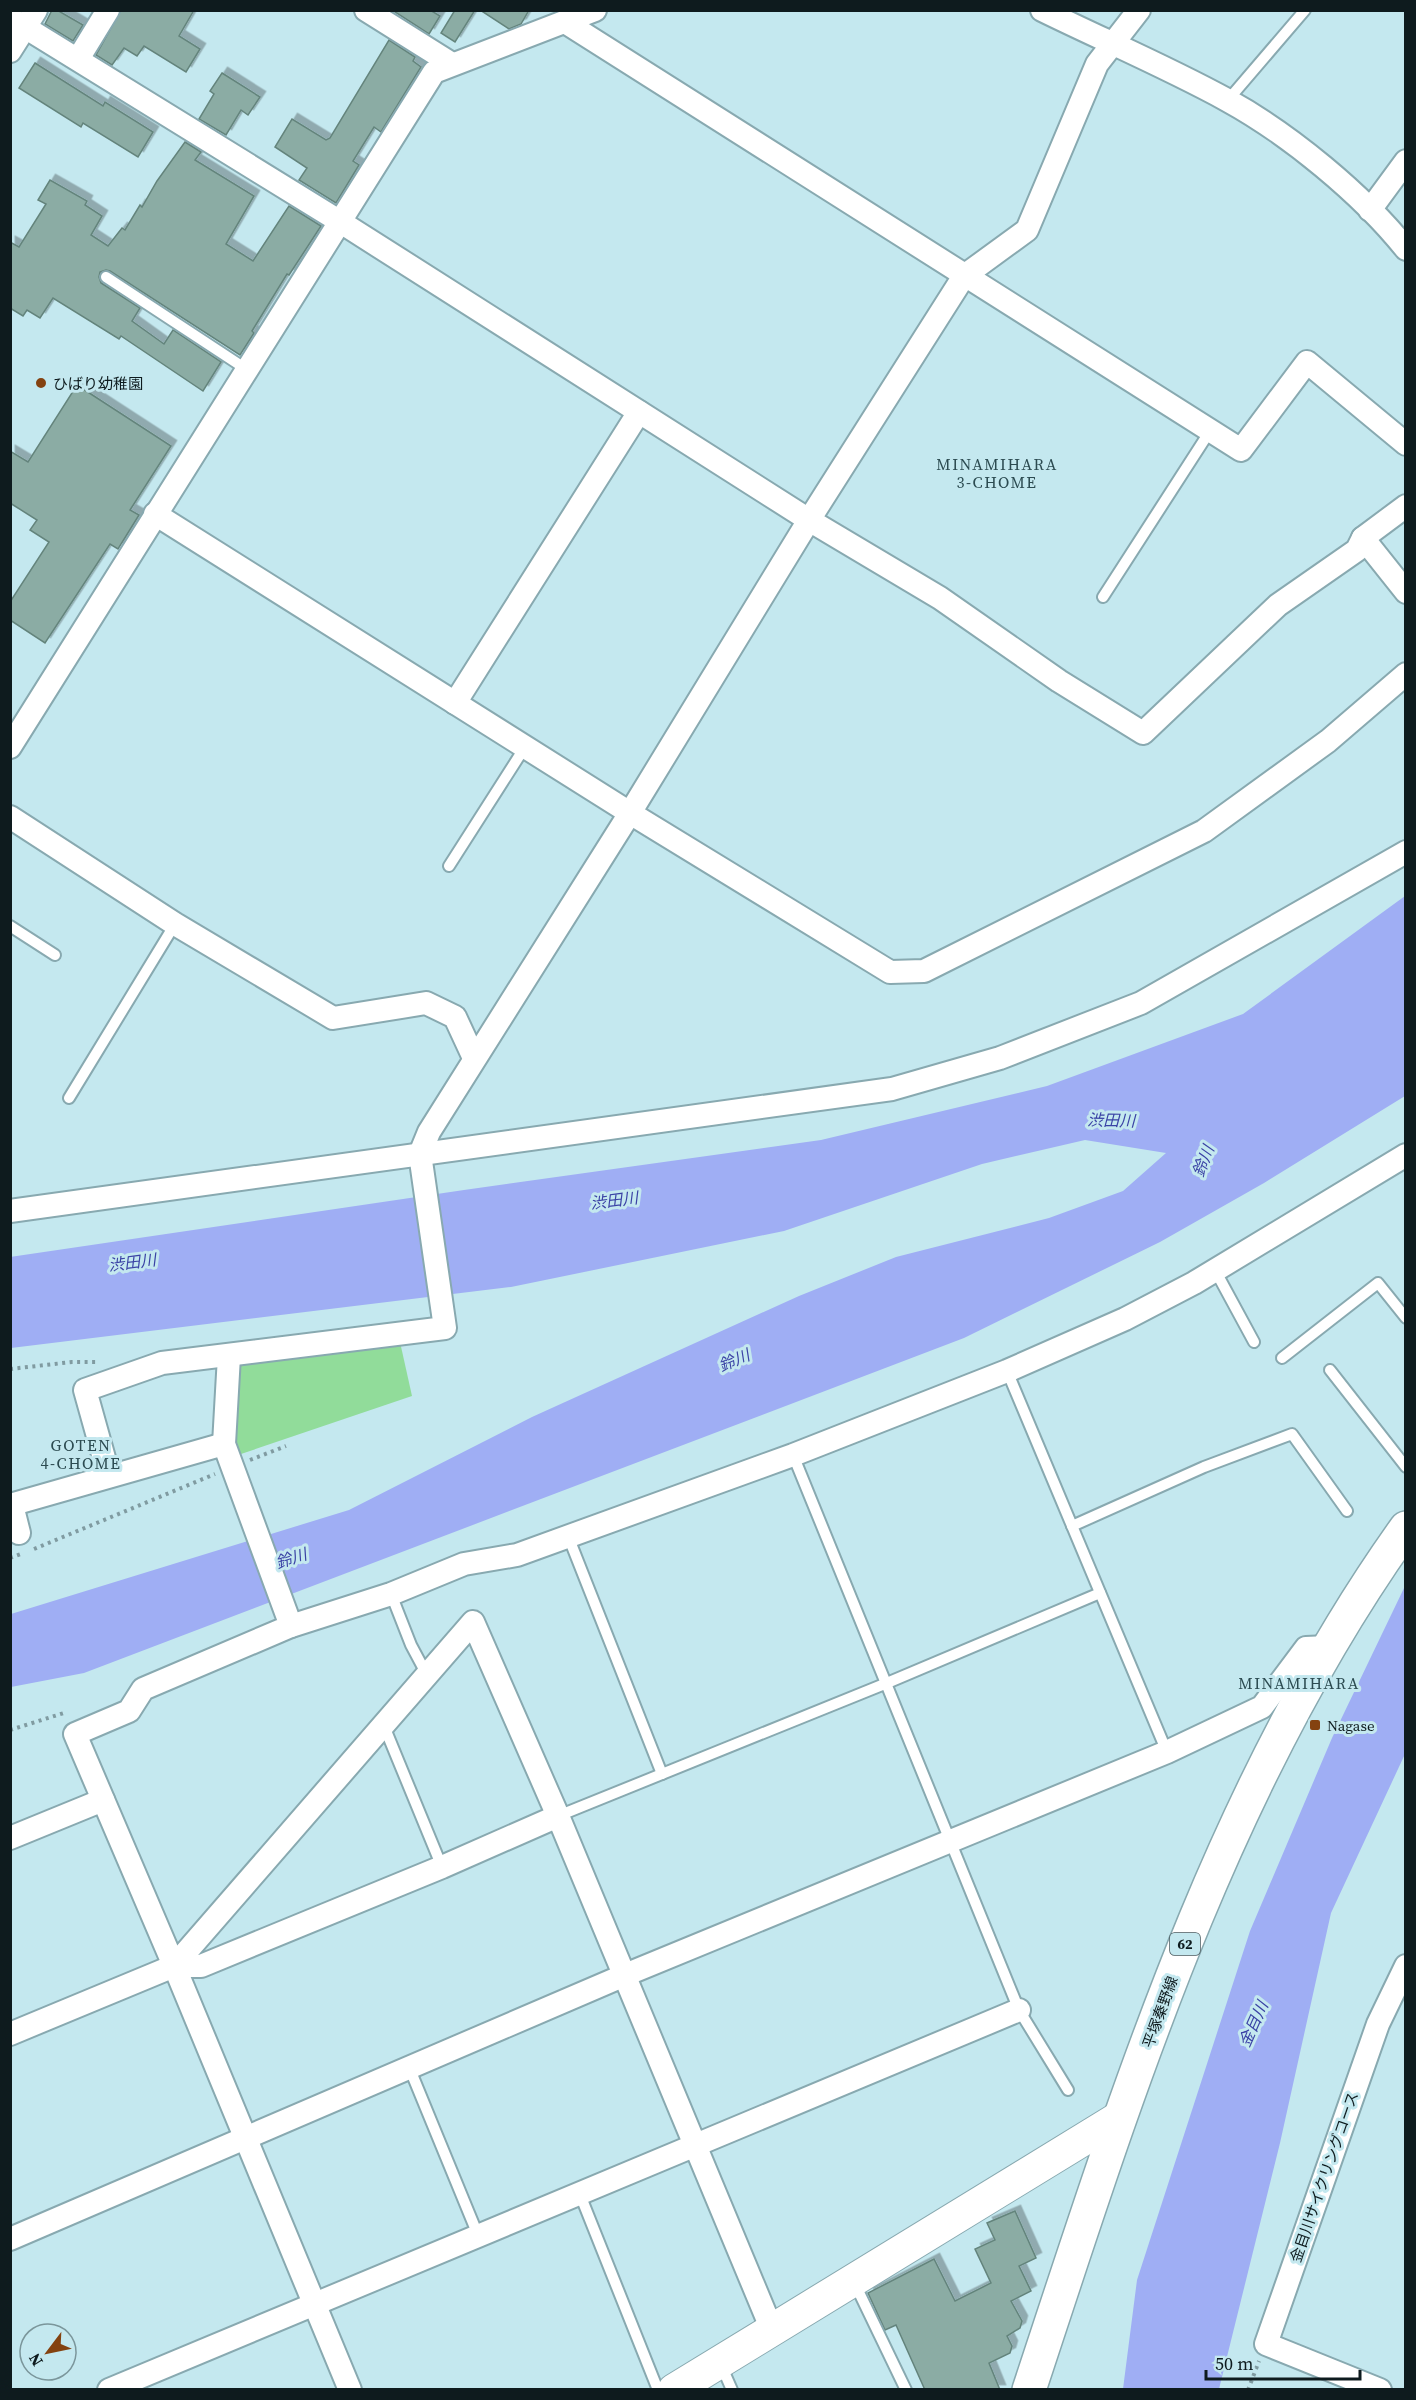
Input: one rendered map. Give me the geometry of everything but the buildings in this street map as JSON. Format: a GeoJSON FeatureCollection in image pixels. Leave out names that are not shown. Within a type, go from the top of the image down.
{"type":"FeatureCollection","features":[{"type":"Feature","properties":{"kind":"main road","name":"平塚秦野線"},"geometry":{"type":"LineString","coordinates":[[1029,2390],[1120,2117],[1194,1920],[1247,1802],[1328,1647],[1406,1528]]}},
{"type":"Feature","properties":{"kind":"street"},"geometry":{"type":"LineString","coordinates":[[78,59],[108,10]]}},
{"type":"Feature","properties":{"kind":"street"},"geometry":{"type":"LineString","coordinates":[[366,10],[452,64]]}},
{"type":"Feature","properties":{"kind":"street"},"geometry":{"type":"LineString","coordinates":[[10,747],[434,72],[595,10]]}},
{"type":"Feature","properties":{"kind":"street"},"geometry":{"type":"LineString","coordinates":[[1042,10],[1228,100],[1263,122],[1316,161],[1370,210],[1406,249]]}},
{"type":"Feature","properties":{"kind":"street"},"geometry":{"type":"LineString","coordinates":[[109,1476],[85,1390],[162,1363],[445,1328],[420,1154],[429,1132],[630,813],[809,520],[964,276],[1026,230],[1097,64],[1139,10]]}},
{"type":"Feature","properties":{"kind":"street"},"geometry":{"type":"LineString","coordinates":[[10,51],[24,18],[78,59],[339,221],[809,520],[940,598],[1059,681],[1143,733],[1278,605],[1357,550],[1363,538],[1406,506]]}},
{"type":"Feature","properties":{"kind":"street"},"geometry":{"type":"LineString","coordinates":[[565,22],[1241,450],[1307,362],[1406,444]]}},
{"type":"Feature","properties":{"kind":"street"},"geometry":{"type":"LineString","coordinates":[[1370,210],[1406,161]]}},
{"type":"Feature","properties":{"kind":"street"},"geometry":{"type":"LineString","coordinates":[[455,703],[639,412]]}},
{"type":"Feature","properties":{"kind":"street"},"geometry":{"type":"LineString","coordinates":[[155,514],[630,813],[890,972],[924,971],[1204,831],[1328,741],[1406,674]]}},
{"type":"Feature","properties":{"kind":"street"},"geometry":{"type":"LineString","coordinates":[[1363,538],[1406,592]]}},
{"type":"Feature","properties":{"kind":"street"},"geometry":{"type":"LineString","coordinates":[[10,817],[175,924],[333,1018],[426,1003],[455,1017],[474,1058]]}},
{"type":"Feature","properties":{"kind":"street"},"geometry":{"type":"LineString","coordinates":[[10,1211],[892,1089],[1000,1058],[1141,1003],[1406,852]]}},
{"type":"Feature","properties":{"kind":"street"},"geometry":{"type":"LineString","coordinates":[[350,2390],[75,1734],[129,1711],[143,1689],[291,1626],[391,1594],[464,1564],[517,1555],[794,1455],[1007,1371],[1125,1319],[1215,1270],[1406,1155]]}},
{"type":"Feature","properties":{"kind":"street"},"geometry":{"type":"LineString","coordinates":[[229,1356],[224,1444],[291,1626]]}},
{"type":"Feature","properties":{"kind":"street"},"geometry":{"type":"LineString","coordinates":[[19,1533],[11,1503],[224,1444]]}},
{"type":"Feature","properties":{"kind":"street"},"geometry":{"type":"LineString","coordinates":[[174,1966],[473,1622],[558,1816],[772,2330]]}},
{"type":"Feature","properties":{"kind":"street"},"geometry":{"type":"LineString","coordinates":[[10,2239],[624,1975],[1167,1752],[1262,1707],[1305,1648],[1328,1647]]}},
{"type":"Feature","properties":{"kind":"street"},"geometry":{"type":"LineString","coordinates":[[10,1838],[103,1800]]}},
{"type":"Feature","properties":{"kind":"street"},"geometry":{"type":"LineString","coordinates":[[10,2034],[174,1966],[201,1966],[442,1867],[558,1816]]}},
{"type":"Feature","properties":{"kind":"street","name":"金目川サイクリングコース"},"geometry":{"type":"LineString","coordinates":[[1266,2344],[1378,2024],[1406,1966]]}},
{"type":"Feature","properties":{"kind":"street"},"geometry":{"type":"LineString","coordinates":[[110,2390],[1019,2010]]}},
{"type":"Feature","properties":{"kind":"street"},"geometry":{"type":"LineString","coordinates":[[674,2390],[726,2376],[772,2330],[1120,2117]]}},
{"type":"Feature","properties":{"kind":"street"},"geometry":{"type":"LineString","coordinates":[[1266,2344],[1380,2390]]}},
{"type":"Feature","properties":{"kind":"lane"},"geometry":{"type":"LineString","coordinates":[[1228,100],[1305,10]]}},
{"type":"Feature","properties":{"kind":"lane"},"geometry":{"type":"LineString","coordinates":[[106,277],[246,369]]}},
{"type":"Feature","properties":{"kind":"lane"},"geometry":{"type":"LineString","coordinates":[[1103,597],[1210,431]]}},
{"type":"Feature","properties":{"kind":"lane"},"geometry":{"type":"LineString","coordinates":[[449,866],[525,747]]}},
{"type":"Feature","properties":{"kind":"lane"},"geometry":{"type":"LineString","coordinates":[[69,1098],[175,924]]}},
{"type":"Feature","properties":{"kind":"lane"},"geometry":{"type":"LineString","coordinates":[[10,926],[55,955]]}},
{"type":"Feature","properties":{"kind":"lane"},"geometry":{"type":"LineString","coordinates":[[1215,1270],[1254,1342]]}},
{"type":"Feature","properties":{"kind":"lane"},"geometry":{"type":"LineString","coordinates":[[1282,1358],[1378,1283],[1406,1318]]}},
{"type":"Feature","properties":{"kind":"lane"},"geometry":{"type":"LineString","coordinates":[[1330,1370],[1406,1467]]}},
{"type":"Feature","properties":{"kind":"lane"},"geometry":{"type":"LineString","coordinates":[[1007,1371],[1167,1752]]}},
{"type":"Feature","properties":{"kind":"lane"},"geometry":{"type":"LineString","coordinates":[[1072,1526],[1204,1467],[1292,1434],[1347,1511]]}},
{"type":"Feature","properties":{"kind":"lane"},"geometry":{"type":"LineString","coordinates":[[794,1455],[1019,2010],[1068,2090]]}},
{"type":"Feature","properties":{"kind":"lane"},"geometry":{"type":"LineString","coordinates":[[568,1536],[662,1774]]}},
{"type":"Feature","properties":{"kind":"lane"},"geometry":{"type":"LineString","coordinates":[[558,1816],[887,1683],[1100,1593]]}},
{"type":"Feature","properties":{"kind":"lane"},"geometry":{"type":"LineString","coordinates":[[391,1594],[411,1645],[428,1675]]}},
{"type":"Feature","properties":{"kind":"lane"},"geometry":{"type":"LineString","coordinates":[[384,1726],[442,1867]]}},
{"type":"Feature","properties":{"kind":"lane"},"geometry":{"type":"LineString","coordinates":[[410,2067],[478,2235]]}},
{"type":"Feature","properties":{"kind":"lane"},"geometry":{"type":"LineString","coordinates":[[579,2192],[658,2390]]}},
{"type":"Feature","properties":{"kind":"lane"},"geometry":{"type":"LineString","coordinates":[[854,2281],[906,2390]]}},
{"type":"Feature","properties":{"kind":"path"},"geometry":{"type":"LineString","coordinates":[[10,1369],[72,1362],[106,1362]]}},
{"type":"Feature","properties":{"kind":"path"},"geometry":{"type":"LineString","coordinates":[[10,1558],[234,1475],[286,1446]]}},
{"type":"Feature","properties":{"kind":"path"},"geometry":{"type":"LineString","coordinates":[[1248,2390],[1266,2344]]}},
{"type":"Feature","properties":{"kind":"green space"},"geometry":{"type":"Polygon","coordinates":[[[400,1342],[412,1396],[238,1455],[230,1426],[240,1364],[400,1342]]]}},
{"type":"Feature","properties":{"kind":"water"},"geometry":{"type":"Polygon","coordinates":[[[1405,896],[1405,1096],[1264,1183],[1160,1242],[964,1338],[84,1673],[11,1687],[11,1614],[349,1510],[532,1417],[799,1296],[896,1257],[1049,1218],[1123,1191],[1166,1153],[1085,1140],[982,1164],[784,1231],[511,1287],[11,1348],[10,1257],[821,1140],[1047,1086],[1243,1014],[1405,896]]]}},
{"type":"Feature","properties":{"kind":"water","name":"金目川"},"geometry":{"type":"Polygon","coordinates":[[[1405,1586],[1405,1754],[1331,1913],[1280,2143],[1219,2389],[1123,2389],[1137,2280],[1250,1931],[1332,1738],[1405,1586]]]}},
{"type":"Feature","properties":{"kind":"place","name":"ひばり幼稚園"},"geometry":{"type":"Point","coordinates":[41,383]}},
{"type":"Feature","properties":{"kind":"place","name":"Nagase"},"geometry":{"type":"Point","coordinates":[1315,1725]}},
{"type":"Feature","properties":{"kind":"district","name":"MINAMIHARA 3-CHOME"},"geometry":{"type":"Point","coordinates":[997,473]}},
{"type":"Feature","properties":{"kind":"district","name":"GOTEN 4-CHOME"},"geometry":{"type":"Point","coordinates":[81,1454]}},
{"type":"Feature","properties":{"kind":"district","name":"MINAMIHARA"},"geometry":{"type":"Point","coordinates":[1299,1683]}},
{"type":"Feature","properties":{"kind":"water label","name":"渋田川"},"geometry":{"type":"Point","coordinates":[1111,1120]}},
{"type":"Feature","properties":{"kind":"water label","name":"鈴川"},"geometry":{"type":"Point","coordinates":[1203,1161]}},
{"type":"Feature","properties":{"kind":"water label","name":"渋田川"},"geometry":{"type":"Point","coordinates":[614,1200]}},
{"type":"Feature","properties":{"kind":"water label","name":"渋田川"},"geometry":{"type":"Point","coordinates":[132,1262]}},
{"type":"Feature","properties":{"kind":"water label","name":"鈴川"},"geometry":{"type":"Point","coordinates":[734,1360]}},
{"type":"Feature","properties":{"kind":"water label","name":"鈴川"},"geometry":{"type":"Point","coordinates":[291,1558]}}]}
